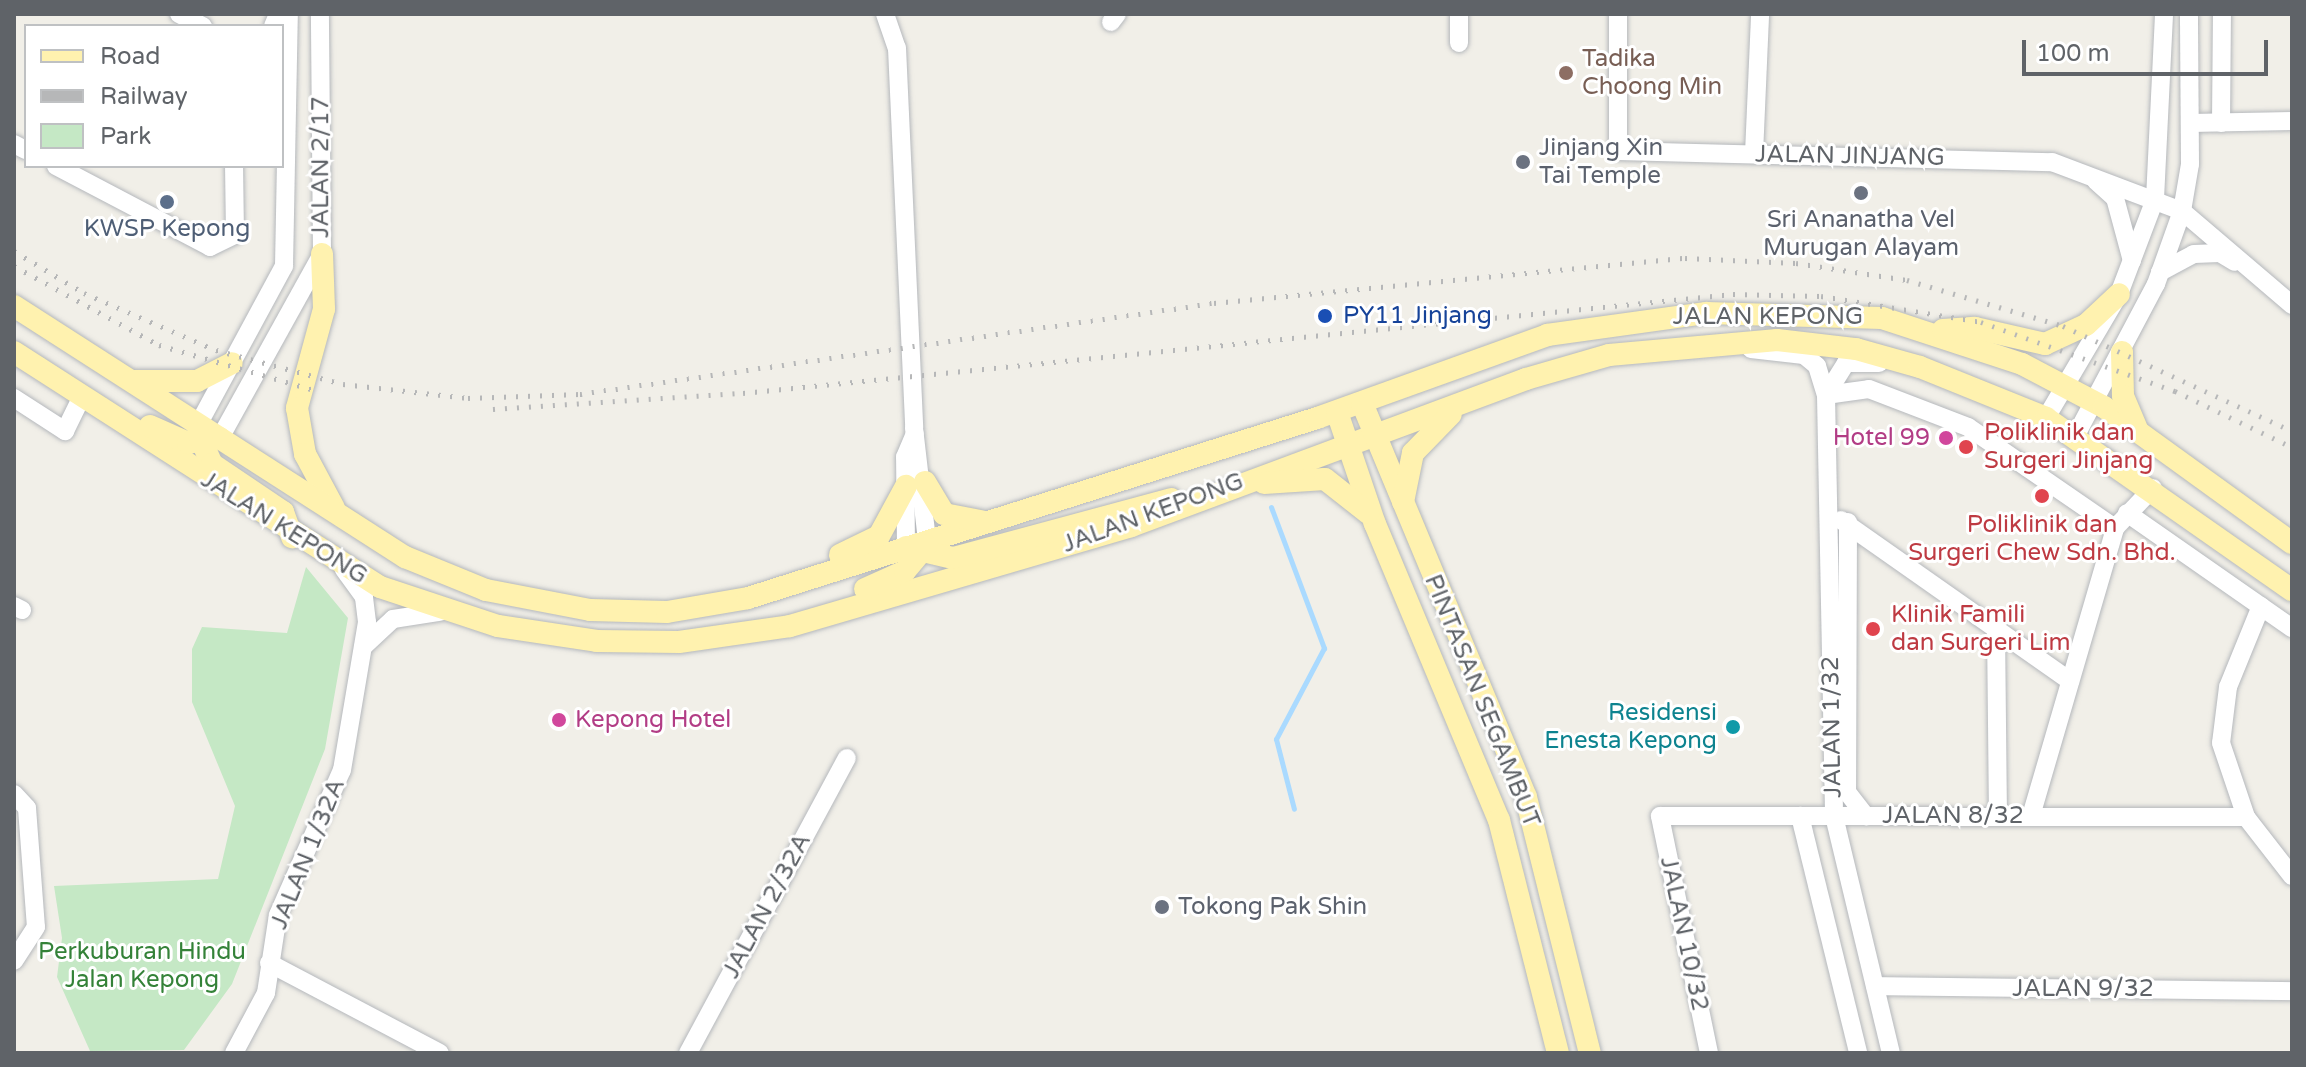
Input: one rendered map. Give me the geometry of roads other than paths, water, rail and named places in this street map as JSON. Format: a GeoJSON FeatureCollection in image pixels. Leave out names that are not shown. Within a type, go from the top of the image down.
{"type":"FeatureCollection","features":[{"type":"Feature","properties":{"kind":"main road"},"geometry":{"type":"LineString","coordinates":[[322,254],[324,309],[297,408],[309,465],[338,514]]}},
{"type":"Feature","properties":{"kind":"main road"},"geometry":{"type":"LineString","coordinates":[[1935,331],[1975,328],[2045,344],[2086,325],[2119,294]]}},
{"type":"Feature","properties":{"kind":"main road","name":"JALAN KEPONG"},"geometry":{"type":"LineString","coordinates":[[14,306],[133,381],[206,436],[424,566],[533,601],[667,612],[780,589],[918,548],[990,520],[1337,412],[1547,335],[1668,315],[1838,313],[1935,331],[2068,386],[2094,401],[2292,543]]}},
{"type":"Feature","properties":{"kind":"main road"},"geometry":{"type":"LineString","coordinates":[[14,340],[162,433],[206,436],[212,464],[283,512],[292,537]]}},
{"type":"Feature","properties":{"kind":"main road","name":"JALAN KEPONG"},"geometry":{"type":"LineString","coordinates":[[14,352],[344,569],[450,614],[597,641],[679,642],[790,626],[1131,526],[1220,489],[1375,436],[1471,399],[1649,350],[1777,340],[1856,349],[1920,367],[2046,418],[2153,488],[2292,590]]}},
{"type":"Feature","properties":{"kind":"main road"},"geometry":{"type":"LineString","coordinates":[[2122,352],[2123,396],[2140,433]]}},
{"type":"Feature","properties":{"kind":"main road"},"geometry":{"type":"LineString","coordinates":[[133,381],[197,381],[232,363]]}},
{"type":"Feature","properties":{"kind":"main road"},"geometry":{"type":"LineString","coordinates":[[1402,506],[1419,442],[1471,399]]}},
{"type":"Feature","properties":{"kind":"main road","name":"PINTASAN SEGAMBUT"},"geometry":{"type":"LineString","coordinates":[[1362,403],[1402,506],[1526,797],[1590,1053]]}},
{"type":"Feature","properties":{"kind":"main road","name":"PINTASAN SEGAMBUT"},"geometry":{"type":"LineString","coordinates":[[1337,412],[1375,524],[1499,820],[1558,1053]]}},
{"type":"Feature","properties":{"kind":"main road"},"geometry":{"type":"LineString","coordinates":[[790,626],[891,579],[918,548],[953,558],[1220,489],[1325,479],[1362,504],[1375,524]]}},
{"type":"Feature","properties":{"kind":"main road"},"geometry":{"type":"LineString","coordinates":[[780,589],[879,536],[916,484],[944,514],[990,520]]}},
{"type":"Feature","properties":{"kind":"street"},"geometry":{"type":"LineString","coordinates":[[179,14],[199,24]]}},
{"type":"Feature","properties":{"kind":"street","name":"JALAN 2/17"},"geometry":{"type":"LineString","coordinates":[[206,436],[232,363],[284,266],[285,66],[289,14]]}},
{"type":"Feature","properties":{"kind":"street","name":"JALAN 2/17"},"geometry":{"type":"LineString","coordinates":[[206,436],[322,254],[320,14]]}},
{"type":"Feature","properties":{"kind":"street"},"geometry":{"type":"LineString","coordinates":[[885,14],[897,48],[918,548]]}},
{"type":"Feature","properties":{"kind":"street"},"geometry":{"type":"LineString","coordinates":[[1459,14],[1459,43]]}},
{"type":"Feature","properties":{"kind":"street","name":"JALAN JINJANG"},"geometry":{"type":"LineString","coordinates":[[1618,14],[1618,151],[2052,162],[2182,211],[2292,305]]}},
{"type":"Feature","properties":{"kind":"street"},"geometry":{"type":"LineString","coordinates":[[1754,154],[1760,14]]}},
{"type":"Feature","properties":{"kind":"street"},"geometry":{"type":"LineString","coordinates":[[2046,418],[2068,386],[2119,294],[2155,199],[2164,14]]}},
{"type":"Feature","properties":{"kind":"street"},"geometry":{"type":"LineString","coordinates":[[2076,435],[2122,352],[2160,272],[2182,211],[2191,123],[2189,14]]}},
{"type":"Feature","properties":{"kind":"street"},"geometry":{"type":"LineString","coordinates":[[2221,123],[2222,14]]}},
{"type":"Feature","properties":{"kind":"street"},"geometry":{"type":"LineString","coordinates":[[285,66],[320,68]]}},
{"type":"Feature","properties":{"kind":"street"},"geometry":{"type":"LineString","coordinates":[[2191,123],[2292,121]]}},
{"type":"Feature","properties":{"kind":"street"},"geometry":{"type":"LineString","coordinates":[[60,168],[210,247],[235,235],[234,168]]}},
{"type":"Feature","properties":{"kind":"street","name":"JALAN JINJANG"},"geometry":{"type":"LineString","coordinates":[[2080,170],[2115,198],[2132,264]]}},
{"type":"Feature","properties":{"kind":"street","name":"JALAN JINJANG"},"geometry":{"type":"LineString","coordinates":[[2160,272],[2194,254],[2220,253],[2248,269]]}},
{"type":"Feature","properties":{"kind":"street","name":"JALAN 1/32"},"geometry":{"type":"LineString","coordinates":[[1649,350],[1791,352],[1812,360],[1826,395],[1834,816],[1891,1053]]}},
{"type":"Feature","properties":{"kind":"street"},"geometry":{"type":"LineString","coordinates":[[1826,395],[1846,363],[1920,367]]}},
{"type":"Feature","properties":{"kind":"street"},"geometry":{"type":"LineString","coordinates":[[1826,395],[1869,389],[1968,427],[2292,628]]}},
{"type":"Feature","properties":{"kind":"street"},"geometry":{"type":"LineString","coordinates":[[14,398],[65,431],[82,396]]}},
{"type":"Feature","properties":{"kind":"street"},"geometry":{"type":"LineString","coordinates":[[2031,816],[2121,520],[2153,488]]}},
{"type":"Feature","properties":{"kind":"street"},"geometry":{"type":"LineString","coordinates":[[1828,517],[1848,522],[2070,681]]}},
{"type":"Feature","properties":{"kind":"street"},"geometry":{"type":"LineString","coordinates":[[1848,522],[1847,792],[1866,816]]}},
{"type":"Feature","properties":{"kind":"street"},"geometry":{"type":"LineString","coordinates":[[344,569],[367,608],[363,647]]}},
{"type":"Feature","properties":{"kind":"street"},"geometry":{"type":"LineString","coordinates":[[2261,606],[2228,687],[2221,743],[2246,817],[2292,876]]}},
{"type":"Feature","properties":{"kind":"street"},"geometry":{"type":"LineString","coordinates":[[363,647],[405,614],[450,614]]}},
{"type":"Feature","properties":{"kind":"street"},"geometry":{"type":"LineString","coordinates":[[1996,628],[1998,816]]}},
{"type":"Feature","properties":{"kind":"street","name":"JALAN 1/32A"},"geometry":{"type":"LineString","coordinates":[[234,1053],[266,993],[278,915],[342,770],[363,647]]}},
{"type":"Feature","properties":{"kind":"street","name":"JALAN 2/32A"},"geometry":{"type":"LineString","coordinates":[[688,1053],[847,758]]}},
{"type":"Feature","properties":{"kind":"street"},"geometry":{"type":"LineString","coordinates":[[14,794],[27,808],[36,927],[14,961]]}},
{"type":"Feature","properties":{"kind":"street","name":"JALAN 8/32"},"geometry":{"type":"LineString","coordinates":[[1660,816],[2246,817]]}},
{"type":"Feature","properties":{"kind":"street","name":"JALAN 10/32"},"geometry":{"type":"LineString","coordinates":[[1660,816],[1709,1053]]}},
{"type":"Feature","properties":{"kind":"street"},"geometry":{"type":"LineString","coordinates":[[1800,816],[1858,1053]]}},
{"type":"Feature","properties":{"kind":"street"},"geometry":{"type":"LineString","coordinates":[[269,963],[440,1053]]}},
{"type":"Feature","properties":{"kind":"street","name":"JALAN 9/32"},"geometry":{"type":"LineString","coordinates":[[1875,986],[2292,991]]}},
{"type":"Feature","properties":{"kind":"waterway"},"geometry":{"type":"LineString","coordinates":[[1271,507],[1324,648],[1276,739],[1294,809]]}},
{"type":"Feature","properties":{"kind":"railway"},"geometry":{"type":"LineString","coordinates":[[14,251],[84,293],[216,350],[343,384],[468,398],[580,394],[1214,303],[1685,258],[1796,263],[1907,280],[2063,326],[2292,431]]}},
{"type":"Feature","properties":{"kind":"railway"},"geometry":{"type":"LineString","coordinates":[[14,266],[159,345],[314,390]]}},
{"type":"Feature","properties":{"kind":"railway"},"geometry":{"type":"LineString","coordinates":[[493,409],[743,393],[1733,294],[1821,296],[1981,322],[2175,391],[2292,447]]}},
{"type":"Feature","properties":{"kind":"place","name":"Tadika Choong Min"},"geometry":{"type":"Point","coordinates":[1566,73]}},
{"type":"Feature","properties":{"kind":"place","name":"Jinjang Xin Tai Temple"},"geometry":{"type":"Point","coordinates":[1523,162]}},
{"type":"Feature","properties":{"kind":"place","name":"Sri Ananatha Vel Murugan Alayam"},"geometry":{"type":"Point","coordinates":[1861,193]}},
{"type":"Feature","properties":{"kind":"place","name":"KWSP Kepong"},"geometry":{"type":"Point","coordinates":[167,202]}},
{"type":"Feature","properties":{"kind":"place","name":"PY11 Jinjang"},"geometry":{"type":"Point","coordinates":[1325,316]}},
{"type":"Feature","properties":{"kind":"place","name":"Hotel 99"},"geometry":{"type":"Point","coordinates":[1946,438]}},
{"type":"Feature","properties":{"kind":"place","name":"Poliklinik dan Surgeri Jinjang"},"geometry":{"type":"Point","coordinates":[1966,447]}},
{"type":"Feature","properties":{"kind":"place","name":"Poliklinik dan Surgeri Chew Sdn. Bhd."},"geometry":{"type":"Point","coordinates":[2042,496]}},
{"type":"Feature","properties":{"kind":"place","name":"Klinik Famili dan Surgeri Lim"},"geometry":{"type":"Point","coordinates":[1873,629]}},
{"type":"Feature","properties":{"kind":"place","name":"Kepong Hotel"},"geometry":{"type":"Point","coordinates":[559,720]}},
{"type":"Feature","properties":{"kind":"place","name":"Residensi Enesta Kepong"},"geometry":{"type":"Point","coordinates":[1733,727]}},
{"type":"Feature","properties":{"kind":"place","name":"Tokong Pak Shin"},"geometry":{"type":"Point","coordinates":[1162,907]}},
{"type":"Feature","properties":{"kind":"park label","name":"Perkuburan Hindu Jalan Kepong"},"geometry":{"type":"Point","coordinates":[142,966]}}]}
